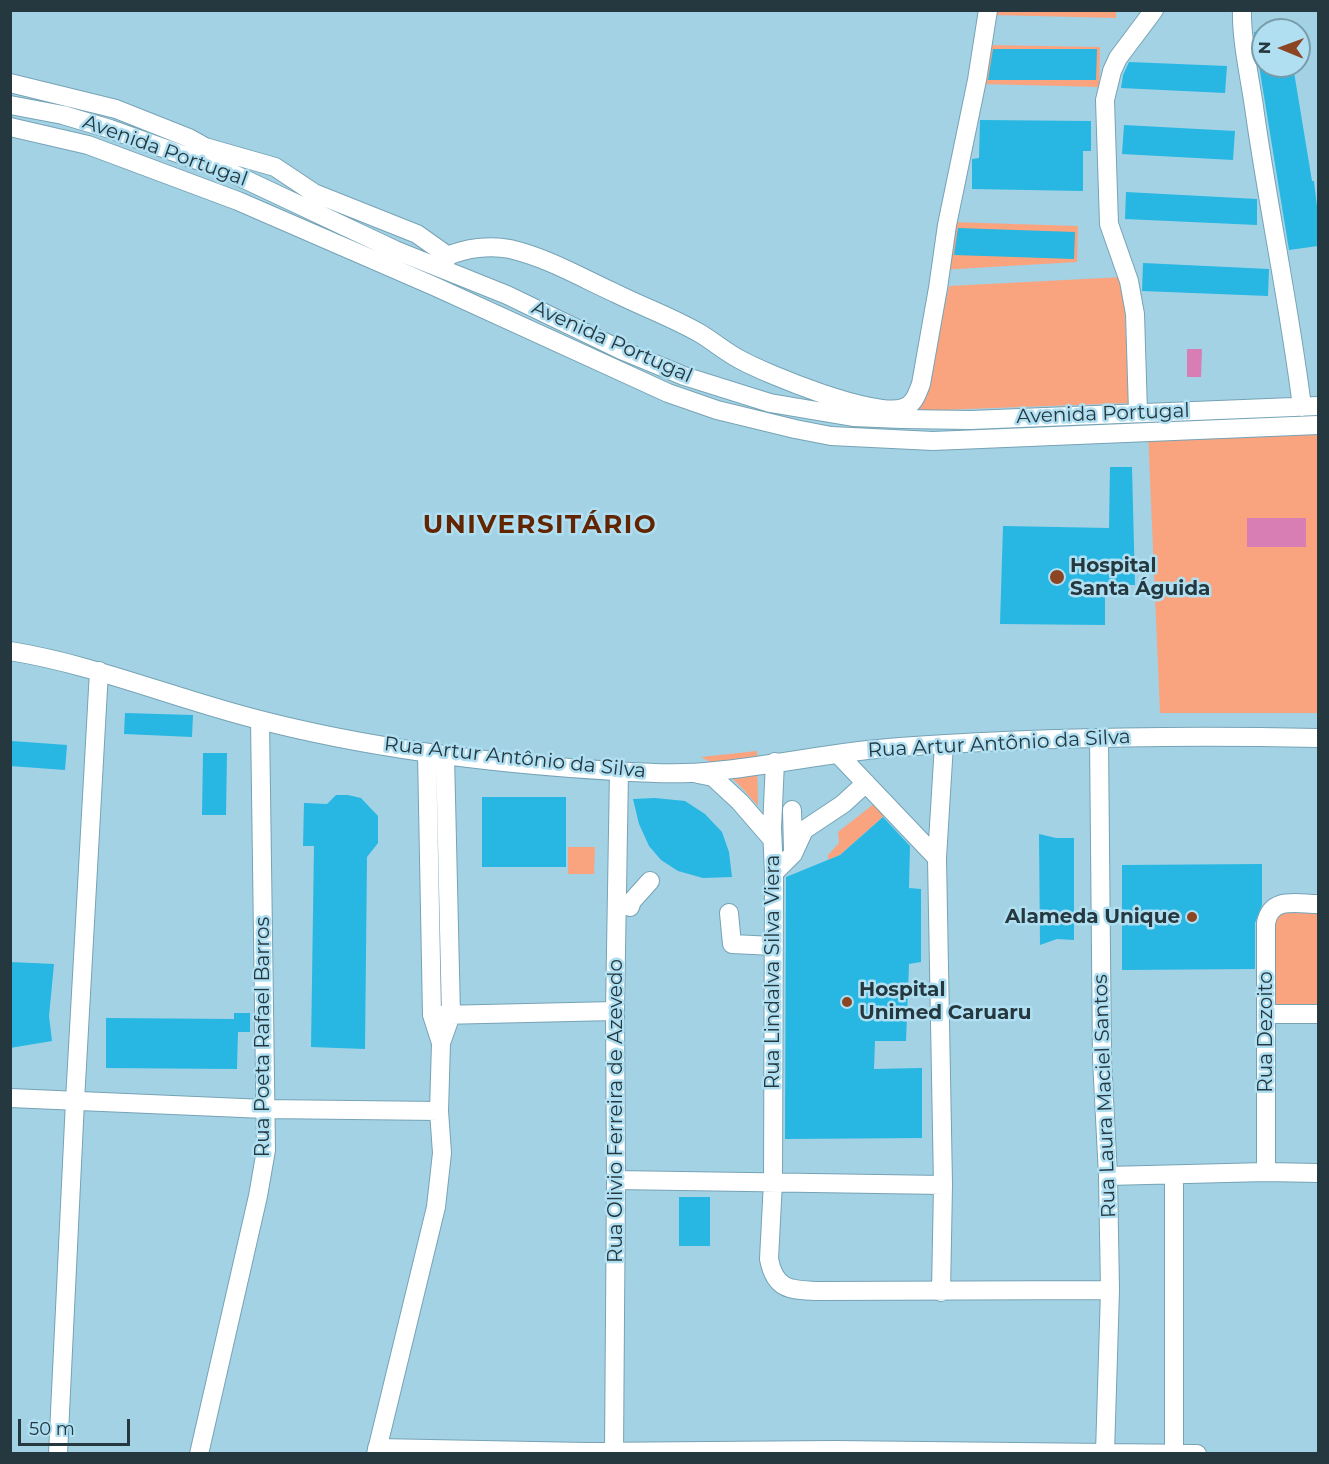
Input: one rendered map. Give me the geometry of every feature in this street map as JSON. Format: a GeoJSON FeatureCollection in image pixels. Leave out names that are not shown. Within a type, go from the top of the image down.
{"type":"FeatureCollection","features":[{"type":"Feature","properties":{"kind":"street"},"geometry":{"type":"LineString","coordinates":[[10,83],[116,109],[189,138],[205,147],[275,167],[314,194],[417,234],[445,262],[458,251],[483,247],[508,249],[545,260],[701,334],[738,359],[803,387],[840,399],[892,410],[909,405],[915,399],[921,384],[947,225],[977,80],[988,10]]}},
{"type":"Feature","properties":{"kind":"street"},"geometry":{"type":"LineString","coordinates":[[1138,412],[1135,314],[1129,281],[1108,224],[1104,100],[1118,58],[1154,10]]}},
{"type":"Feature","properties":{"kind":"street"},"geometry":{"type":"LineString","coordinates":[[1242,10],[1278,262],[1310,407]]}},
{"type":"Feature","properties":{"kind":"street","name":"Avenida Portugal"},"geometry":{"type":"LineString","coordinates":[[10,105],[63,115],[178,152],[225,170],[395,250],[445,262],[621,350],[684,376],[770,403],[854,417],[971,420],[1310,407]]}},
{"type":"Feature","properties":{"kind":"street","name":"Avenida Portugal"},"geometry":{"type":"LineString","coordinates":[[10,127],[88,145],[238,201],[436,286],[668,393],[717,410],[795,429],[831,436],[933,441],[1318,425]]}},
{"type":"Feature","properties":{"kind":"street"},"geometry":{"type":"LineString","coordinates":[[795,429],[800,408]]}},
{"type":"Feature","properties":{"kind":"street","name":"Rua Artur Antônio da Silva"},"geometry":{"type":"LineString","coordinates":[[10,651],[99,671],[260,720],[427,753],[619,771],[687,773],[715,771],[896,747],[944,744],[1099,738],[1225,736],[1318,738]]}},
{"type":"Feature","properties":{"kind":"street"},"geometry":{"type":"LineString","coordinates":[[58,1454],[99,671]]}},
{"type":"Feature","properties":{"kind":"street","name":"Rua Poeta Rafael Barros"},"geometry":{"type":"LineString","coordinates":[[199,1454],[263,1175],[266,1150],[260,720]]}},
{"type":"Feature","properties":{"kind":"street","name":"Rua Laura Maciel Santos"},"geometry":{"type":"LineString","coordinates":[[1099,738],[1102,1059],[1108,1176],[1110,1290],[1105,1454]]}},
{"type":"Feature","properties":{"kind":"street"},"geometry":{"type":"LineString","coordinates":[[941,1292],[943,1185],[937,858],[944,744]]}},
{"type":"Feature","properties":{"kind":"street"},"geometry":{"type":"LineString","coordinates":[[427,753],[432,1016],[441,1043]]}},
{"type":"Feature","properties":{"kind":"street"},"geometry":{"type":"LineString","coordinates":[[838,754],[937,858]]}},
{"type":"Feature","properties":{"kind":"street"},"geometry":{"type":"LineString","coordinates":[[445,755],[451,1015],[441,1043],[442,1153],[436,1207],[376,1451],[1197,1454]]}},
{"type":"Feature","properties":{"kind":"street","name":"Rua Lindalva Silva Viera"},"geometry":{"type":"LineString","coordinates":[[775,762],[772,839],[774,873],[773,1182],[768,1259],[777,1281],[787,1288],[818,1291],[1110,1290]]}},
{"type":"Feature","properties":{"kind":"street","name":"Rua Olivio Ferreira de Azevedo"},"geometry":{"type":"LineString","coordinates":[[614,1452],[615,1011],[619,771]]}},
{"type":"Feature","properties":{"kind":"street"},"geometry":{"type":"LineString","coordinates":[[687,773],[713,777],[740,802],[772,839]]}},
{"type":"Feature","properties":{"kind":"street"},"geometry":{"type":"LineString","coordinates":[[774,873],[793,854],[804,830],[843,804],[866,783]]}},
{"type":"Feature","properties":{"kind":"street"},"geometry":{"type":"LineString","coordinates":[[792,810],[793,854]]}},
{"type":"Feature","properties":{"kind":"street"},"geometry":{"type":"LineString","coordinates":[[630,907],[632,901],[650,881]]}},
{"type":"Feature","properties":{"kind":"street","name":"Rua Dezoito"},"geometry":{"type":"LineString","coordinates":[[1266,1172],[1266,923],[1272,908],[1286,903],[1318,904]]}},
{"type":"Feature","properties":{"kind":"street"},"geometry":{"type":"LineString","coordinates":[[729,913],[732,944],[774,946]]}},
{"type":"Feature","properties":{"kind":"street"},"geometry":{"type":"LineString","coordinates":[[432,1016],[615,1011]]}},
{"type":"Feature","properties":{"kind":"street"},"geometry":{"type":"LineString","coordinates":[[1266,1014],[1318,1014]]}},
{"type":"Feature","properties":{"kind":"street"},"geometry":{"type":"LineString","coordinates":[[10,1098],[265,1109],[440,1111]]}},
{"type":"Feature","properties":{"kind":"street"},"geometry":{"type":"LineString","coordinates":[[1108,1176],[1318,1173]]}},
{"type":"Feature","properties":{"kind":"street"},"geometry":{"type":"LineString","coordinates":[[1174,1175],[1174,1453]]}},
{"type":"Feature","properties":{"kind":"street"},"geometry":{"type":"LineString","coordinates":[[616,1180],[943,1185]]}},
{"type":"Feature","properties":{"kind":"shaded area"},"geometry":{"type":"Polygon","coordinates":[[[992,10],[1116,11],[1116,18],[992,15],[992,10]]]}},
{"type":"Feature","properties":{"kind":"shaded area"},"geometry":{"type":"Polygon","coordinates":[[[987,45],[1100,47],[1099,87],[981,84],[987,45]]]}},
{"type":"Feature","properties":{"kind":"shaded area"},"geometry":{"type":"Polygon","coordinates":[[[952,222],[1078,226],[1077,262],[940,270],[952,222]]]}},
{"type":"Feature","properties":{"kind":"shaded area"},"geometry":{"type":"Polygon","coordinates":[[[1123,277],[1129,403],[915,411],[924,399],[949,286],[1123,277]]]}},
{"type":"Feature","properties":{"kind":"shaded area"},"geometry":{"type":"Polygon","coordinates":[[[1187,349],[1202,349],[1201,377],[1187,377],[1187,349]]]}},
{"type":"Feature","properties":{"kind":"shaded area"},"geometry":{"type":"Polygon","coordinates":[[[1318,428],[1318,713],[1160,713],[1148,432],[1318,428]]]}},
{"type":"Feature","properties":{"kind":"shaded area"},"geometry":{"type":"Polygon","coordinates":[[[1247,518],[1306,518],[1306,547],[1247,547],[1247,518]]]}},
{"type":"Feature","properties":{"kind":"shaded area"},"geometry":{"type":"Polygon","coordinates":[[[757,751],[758,806],[732,778],[701,757],[757,751]]]}},
{"type":"Feature","properties":{"kind":"shaded area"},"geometry":{"type":"Polygon","coordinates":[[[875,803],[885,815],[840,855],[828,860],[828,855],[839,843],[838,832],[875,803]]]}},
{"type":"Feature","properties":{"kind":"shaded area"},"geometry":{"type":"Polygon","coordinates":[[[568,847],[595,847],[594,874],[568,874],[568,847]]]}},
{"type":"Feature","properties":{"kind":"shaded area"},"geometry":{"type":"Polygon","coordinates":[[[1269,911],[1318,911],[1318,1005],[1270,1004],[1269,911]]]}},
{"type":"Feature","properties":{"kind":"building"},"geometry":{"type":"Polygon","coordinates":[[[993,49],[1097,49],[1096,80],[988,80],[993,49]]]}},
{"type":"Feature","properties":{"kind":"building"},"geometry":{"type":"Polygon","coordinates":[[[1129,62],[1227,66],[1225,93],[1121,88],[1123,75],[1129,62]]]}},
{"type":"Feature","properties":{"kind":"building"},"geometry":{"type":"Polygon","coordinates":[[[1261,78],[1295,78],[1312,181],[1314,181],[1318,215],[1318,246],[1289,250],[1261,78]]]}},
{"type":"Feature","properties":{"kind":"building"},"geometry":{"type":"Polygon","coordinates":[[[980,120],[1091,121],[1091,151],[1083,151],[1083,191],[972,189],[972,159],[979,158],[980,120]]]}},
{"type":"Feature","properties":{"kind":"building"},"geometry":{"type":"Polygon","coordinates":[[[1124,125],[1235,131],[1233,160],[1122,154],[1124,125]]]}},
{"type":"Feature","properties":{"kind":"building"},"geometry":{"type":"Polygon","coordinates":[[[1126,192],[1257,199],[1257,225],[1125,219],[1126,192]]]}},
{"type":"Feature","properties":{"kind":"building"},"geometry":{"type":"Polygon","coordinates":[[[958,228],[1075,232],[1074,259],[954,255],[958,228]]]}},
{"type":"Feature","properties":{"kind":"building"},"geometry":{"type":"Polygon","coordinates":[[[1143,263],[1269,269],[1268,296],[1142,291],[1143,263]]]}},
{"type":"Feature","properties":{"kind":"building","name":"Hospital Santa Águida"},"geometry":{"type":"Polygon","coordinates":[[[1110,467],[1132,467],[1135,585],[1105,585],[1105,625],[1000,624],[1003,526],[1109,528],[1110,467]]]}},
{"type":"Feature","properties":{"kind":"building"},"geometry":{"type":"Polygon","coordinates":[[[125,713],[193,715],[192,737],[124,734],[125,713]]]}},
{"type":"Feature","properties":{"kind":"building"},"geometry":{"type":"Polygon","coordinates":[[[12,741],[67,745],[65,770],[10,766],[12,741]]]}},
{"type":"Feature","properties":{"kind":"building"},"geometry":{"type":"Polygon","coordinates":[[[203,753],[227,753],[226,815],[202,815],[203,753]]]}},
{"type":"Feature","properties":{"kind":"building"},"geometry":{"type":"Polygon","coordinates":[[[336,795],[361,798],[378,816],[378,843],[367,857],[365,1049],[311,1047],[314,846],[303,846],[304,803],[327,804],[336,795]]]}},
{"type":"Feature","properties":{"kind":"building"},"geometry":{"type":"Polygon","coordinates":[[[482,797],[566,797],[566,867],[482,867],[482,797]]]}},
{"type":"Feature","properties":{"kind":"building"},"geometry":{"type":"Polygon","coordinates":[[[655,798],[685,801],[705,814],[722,832],[729,852],[732,877],[703,878],[678,871],[661,860],[649,846],[639,824],[633,799],[655,798]]]}},
{"type":"Feature","properties":{"kind":"building","name":"Hospital Unimed Caruaru"},"geometry":{"type":"Polygon","coordinates":[[[883,817],[910,846],[909,888],[921,889],[921,962],[909,964],[906,1041],[875,1041],[874,1069],[922,1068],[922,1138],[785,1139],[786,877],[840,855],[883,817]]]}},
{"type":"Feature","properties":{"kind":"building"},"geometry":{"type":"Polygon","coordinates":[[[1039,834],[1056,838],[1074,838],[1074,940],[1057,939],[1040,945],[1039,834]]]}},
{"type":"Feature","properties":{"kind":"building","name":"Alameda Unique"},"geometry":{"type":"Polygon","coordinates":[[[1262,864],[1262,905],[1255,923],[1255,969],[1122,970],[1122,865],[1262,864]]]}},
{"type":"Feature","properties":{"kind":"building"},"geometry":{"type":"Polygon","coordinates":[[[10,962],[54,964],[49,1016],[52,1041],[10,1048],[10,962]]]}},
{"type":"Feature","properties":{"kind":"building"},"geometry":{"type":"Polygon","coordinates":[[[234,1013],[250,1013],[250,1032],[238,1032],[237,1069],[106,1068],[106,1018],[234,1019],[234,1013]]]}},
{"type":"Feature","properties":{"kind":"building"},"geometry":{"type":"Polygon","coordinates":[[[679,1197],[710,1197],[710,1246],[679,1246],[679,1197]]]}},
{"type":"Feature","properties":{"kind":"place","name":"Hospital Santa Águida"},"geometry":{"type":"Point","coordinates":[1057,577]}},
{"type":"Feature","properties":{"kind":"place","name":"Alameda Unique"},"geometry":{"type":"Point","coordinates":[1192,917]}},
{"type":"Feature","properties":{"kind":"place","name":"Hospital Unimed Caruaru"},"geometry":{"type":"Point","coordinates":[847,1002]}},
{"type":"Feature","properties":{"kind":"district","name":"UNIVERSITÁRIO"},"geometry":{"type":"Point","coordinates":[540,525]}}]}
